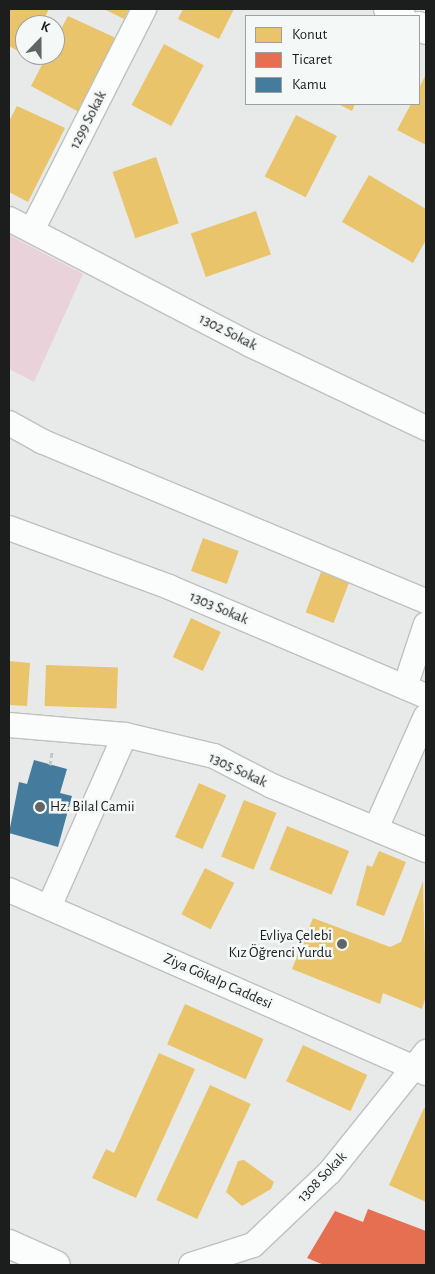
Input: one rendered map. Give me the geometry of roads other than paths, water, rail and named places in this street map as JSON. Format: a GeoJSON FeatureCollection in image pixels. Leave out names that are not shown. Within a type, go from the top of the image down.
{"type":"FeatureCollection","features":[{"type":"Feature","properties":{"kind":"main road"},"geometry":{"type":"LineString","coordinates":[[388,9],[399,15]]}},
{"type":"Feature","properties":{"kind":"main road"},"geometry":{"type":"LineString","coordinates":[[9,1244],[56,1265]]}},
{"type":"Feature","properties":{"kind":"street","name":"1299 Sokak"},"geometry":{"type":"LineString","coordinates":[[32,230],[144,9]]}},
{"type":"Feature","properties":{"kind":"street","name":"1302 Sokak"},"geometry":{"type":"LineString","coordinates":[[9,219],[250,345],[426,428]]}},
{"type":"Feature","properties":{"kind":"street"},"geometry":{"type":"LineString","coordinates":[[9,423],[40,441],[298,544],[426,601]]}},
{"type":"Feature","properties":{"kind":"street","name":"1303 Sokak"},"geometry":{"type":"LineString","coordinates":[[9,528],[169,587],[416,692]]}},
{"type":"Feature","properties":{"kind":"street"},"geometry":{"type":"LineString","coordinates":[[416,692],[426,624]]}},
{"type":"Feature","properties":{"kind":"street"},"geometry":{"type":"LineString","coordinates":[[377,826],[426,716]]}},
{"type":"Feature","properties":{"kind":"street","name":"1305 Sokak"},"geometry":{"type":"LineString","coordinates":[[9,725],[125,735],[214,756],[272,786],[377,826],[426,850]]}},
{"type":"Feature","properties":{"kind":"street"},"geometry":{"type":"LineString","coordinates":[[49,907],[125,735]]}},
{"type":"Feature","properties":{"kind":"street","name":"Ziya Gökalp Caddesi"},"geometry":{"type":"LineString","coordinates":[[9,890],[422,1064]]}},
{"type":"Feature","properties":{"kind":"street","name":"1308 Sokak"},"geometry":{"type":"LineString","coordinates":[[191,1265],[253,1245],[330,1172],[422,1064]]}},
{"type":"Feature","properties":{"kind":"place","name":"Hz. Bilal Camii"},"geometry":{"type":"Point","coordinates":[40,807]}},
{"type":"Feature","properties":{"kind":"place","name":"Evliya Çelebi Kız Öğrenci Yurdu"},"geometry":{"type":"Point","coordinates":[342,944]}}]}
